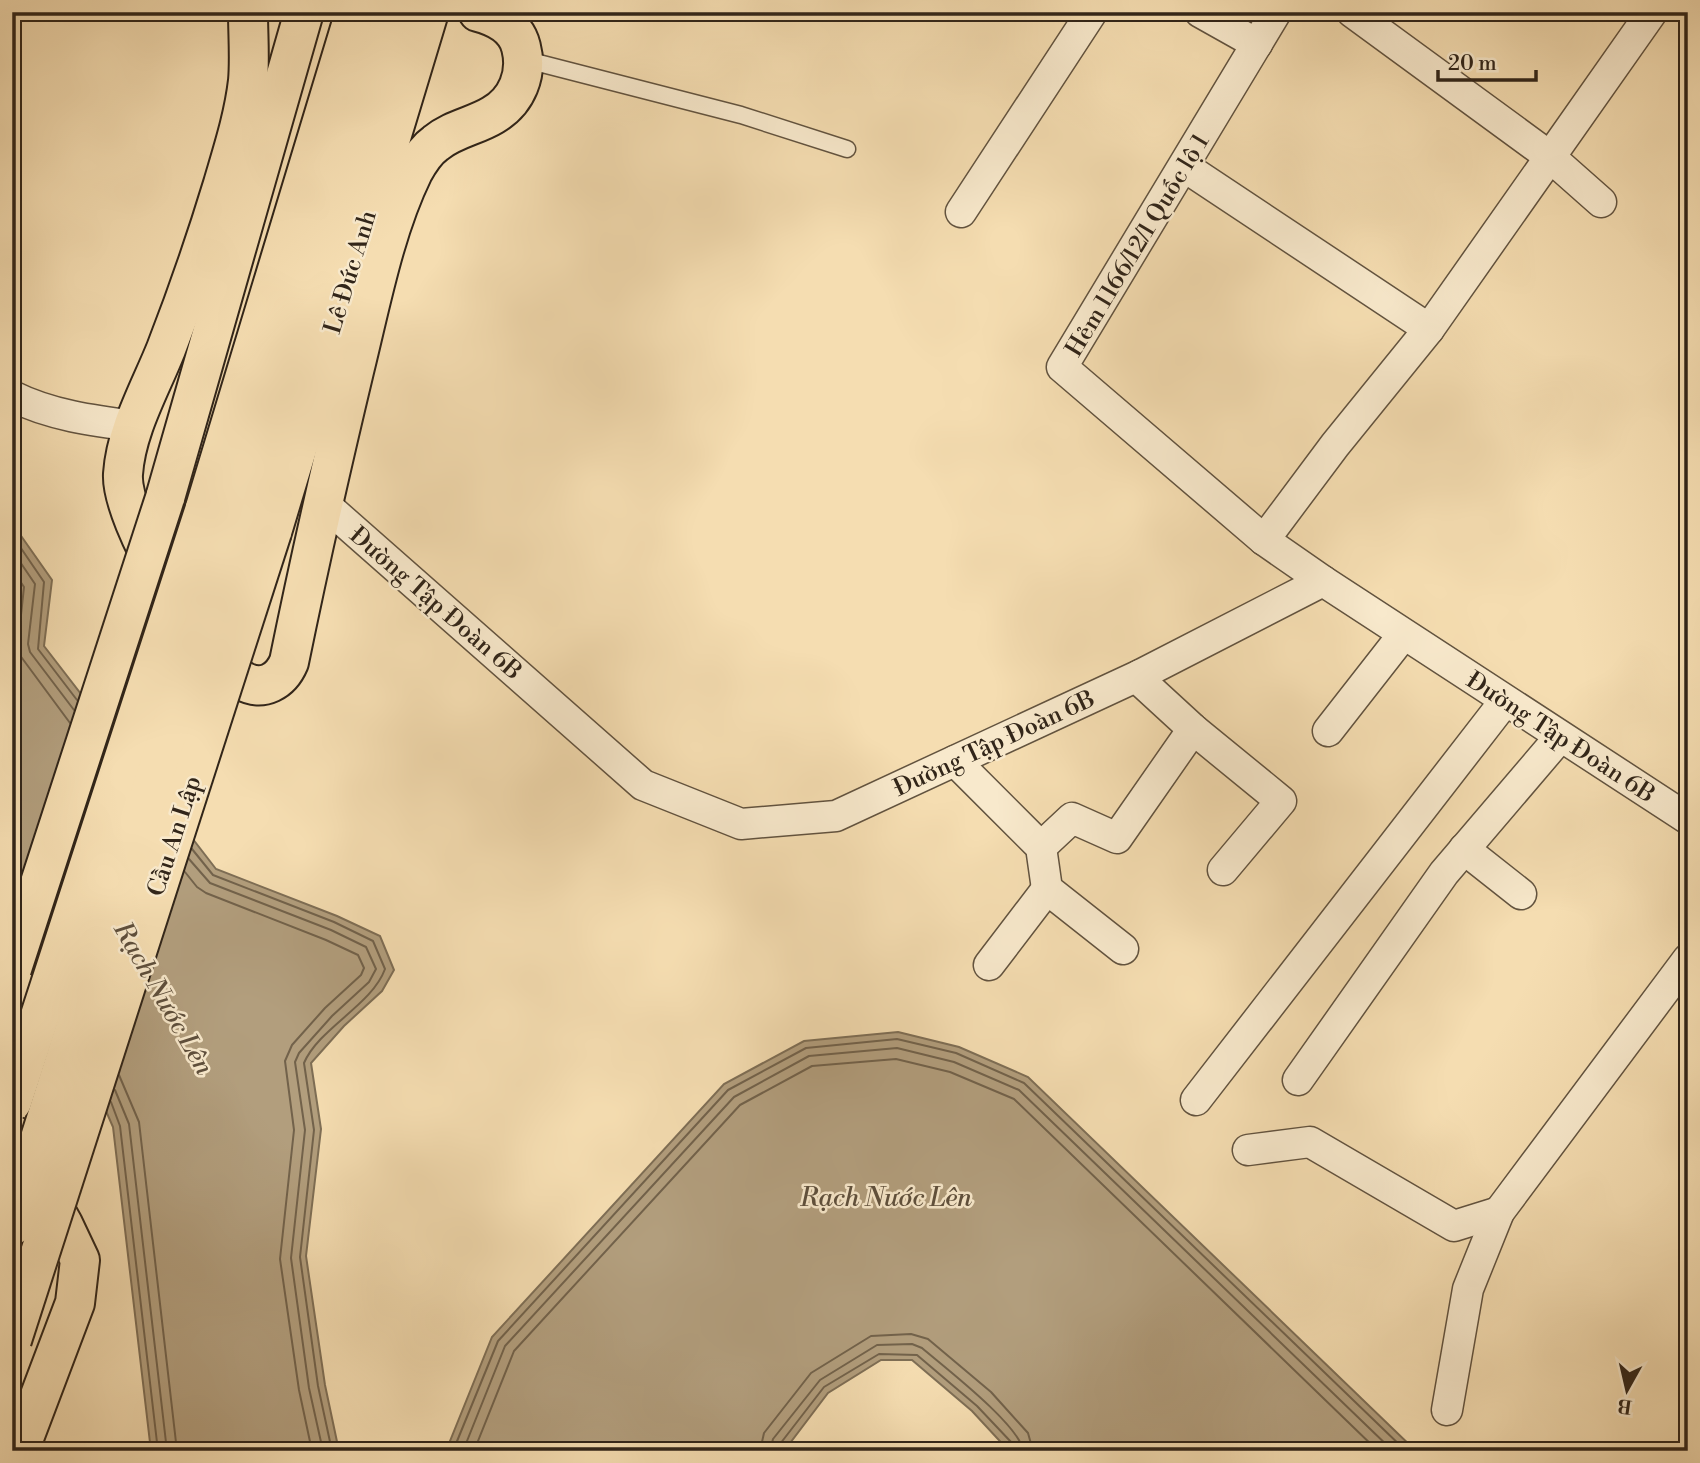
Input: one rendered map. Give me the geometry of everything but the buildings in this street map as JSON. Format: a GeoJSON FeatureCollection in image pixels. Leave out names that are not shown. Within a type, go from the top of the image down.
{"type":"FeatureCollection","features":[{"type":"Feature","properties":{"kind":"highway"},"geometry":{"type":"LineString","coordinates":[[248,12],[248,82],[236,141],[191,279],[135,426],[123,477],[132,517],[168,587],[194,626],[229,670],[244,682],[264,685],[273,683],[285,672],[289,662],[373,291],[414,169],[436,142],[493,115],[507,104],[522,77],[523,59],[517,36],[492,13]]}},
{"type":"Feature","properties":{"kind":"highway"},"geometry":{"type":"LineString","coordinates":[[12,969],[165,498],[304,12]]}},
{"type":"Feature","properties":{"kind":"highway"},"geometry":{"type":"LineString","coordinates":[[12,1102],[238,521],[355,12]]}},
{"type":"Feature","properties":{"kind":"highway","name":"Lê Đức Anh"},"geometry":{"type":"LineString","coordinates":[[238,521],[394,12]]}},
{"type":"Feature","properties":{"kind":"highway","name":"Lê Đức Anh"},"geometry":{"type":"LineString","coordinates":[[238,521],[429,12]]}},
{"type":"Feature","properties":{"kind":"highway","name":"Cầu An Lập"},"geometry":{"type":"LineString","coordinates":[[12,1226],[238,521]]}},
{"type":"Feature","properties":{"kind":"highway","name":"Cầu An Lập"},"geometry":{"type":"LineString","coordinates":[[12,1340],[238,521]]}},
{"type":"Feature","properties":{"kind":"highway"},"geometry":{"type":"LineString","coordinates":[[12,1134],[63,1224],[80,1260],[75,1303],[19,1451]]}},
{"type":"Feature","properties":{"kind":"street"},"geometry":{"type":"LineString","coordinates":[[961,212],[1092,12]]}},
{"type":"Feature","properties":{"kind":"street"},"geometry":{"type":"LineString","coordinates":[[1200,12],[1257,44]]}},
{"type":"Feature","properties":{"kind":"street","name":"Hẻm 1166/12/1 Quốc lộ 1"},"geometry":{"type":"LineString","coordinates":[[1276,12],[1062,367],[1264,540],[1323,581]]}},
{"type":"Feature","properties":{"kind":"street"},"geometry":{"type":"LineString","coordinates":[[1352,12],[1549,156],[1601,202]]}},
{"type":"Feature","properties":{"kind":"street"},"geometry":{"type":"LineString","coordinates":[[1264,540],[1335,444],[1429,329],[1652,12]]}},
{"type":"Feature","properties":{"kind":"street"},"geometry":{"type":"LineString","coordinates":[[1185,167],[1429,329]]}},
{"type":"Feature","properties":{"kind":"street"},"geometry":{"type":"LineString","coordinates":[[12,396],[87,420],[135,426]]}},
{"type":"Feature","properties":{"kind":"street","name":"Đường Tập Đoàn 6B"},"geometry":{"type":"LineString","coordinates":[[323,503],[643,785],[741,824],[836,816],[1140,675],[1323,581],[1688,818]]}},
{"type":"Feature","properties":{"kind":"street"},"geometry":{"type":"LineString","coordinates":[[1328,731],[1403,635]]}},
{"type":"Feature","properties":{"kind":"street"},"geometry":{"type":"LineString","coordinates":[[1140,675],[1144,684],[1193,729],[1281,801],[1223,870]]}},
{"type":"Feature","properties":{"kind":"street"},"geometry":{"type":"LineString","coordinates":[[1196,1100],[1505,701]]}},
{"type":"Feature","properties":{"kind":"street"},"geometry":{"type":"LineString","coordinates":[[1041,847],[1072,818],[1117,838],[1193,729]]}},
{"type":"Feature","properties":{"kind":"street"},"geometry":{"type":"LineString","coordinates":[[1298,1080],[1444,873],[1560,737]]}},
{"type":"Feature","properties":{"kind":"street"},"geometry":{"type":"LineString","coordinates":[[955,761],[1041,847],[1047,889],[1124,949]]}},
{"type":"Feature","properties":{"kind":"street"},"geometry":{"type":"LineString","coordinates":[[1464,849],[1521,894]]}},
{"type":"Feature","properties":{"kind":"street"},"geometry":{"type":"LineString","coordinates":[[989,965],[1047,889]]}},
{"type":"Feature","properties":{"kind":"street"},"geometry":{"type":"LineString","coordinates":[[1447,1410],[1468,1289],[1499,1212],[1688,959]]}},
{"type":"Feature","properties":{"kind":"street"},"geometry":{"type":"LineString","coordinates":[[1248,1150],[1310,1142],[1454,1226],[1499,1212]]}},
{"type":"Feature","properties":{"kind":"lane"},"geometry":{"type":"LineString","coordinates":[[523,59],[741,115],[847,149]]}},
{"type":"Feature","properties":{"kind":"water","name":"Rạch Nước Lên"},"geometry":{"type":"Polygon","coordinates":[[[12,523],[52,580],[44,646],[216,869],[337,916],[380,936],[394,970],[382,991],[344,1026],[311,1063],[321,1129],[306,1256],[325,1385],[339,1451],[151,1451],[113,1127],[12,895],[12,523]]]}},
{"type":"Feature","properties":{"kind":"water","name":"Rạch Nước Lên"},"geometry":{"type":"Polygon","coordinates":[[[898,1032],[959,1047],[1028,1077],[1416,1451],[1009,1451],[972,1411],[912,1360],[881,1360],[828,1393],[784,1451],[446,1451],[492,1337],[724,1084],[804,1041],[898,1032]]]}}]}
